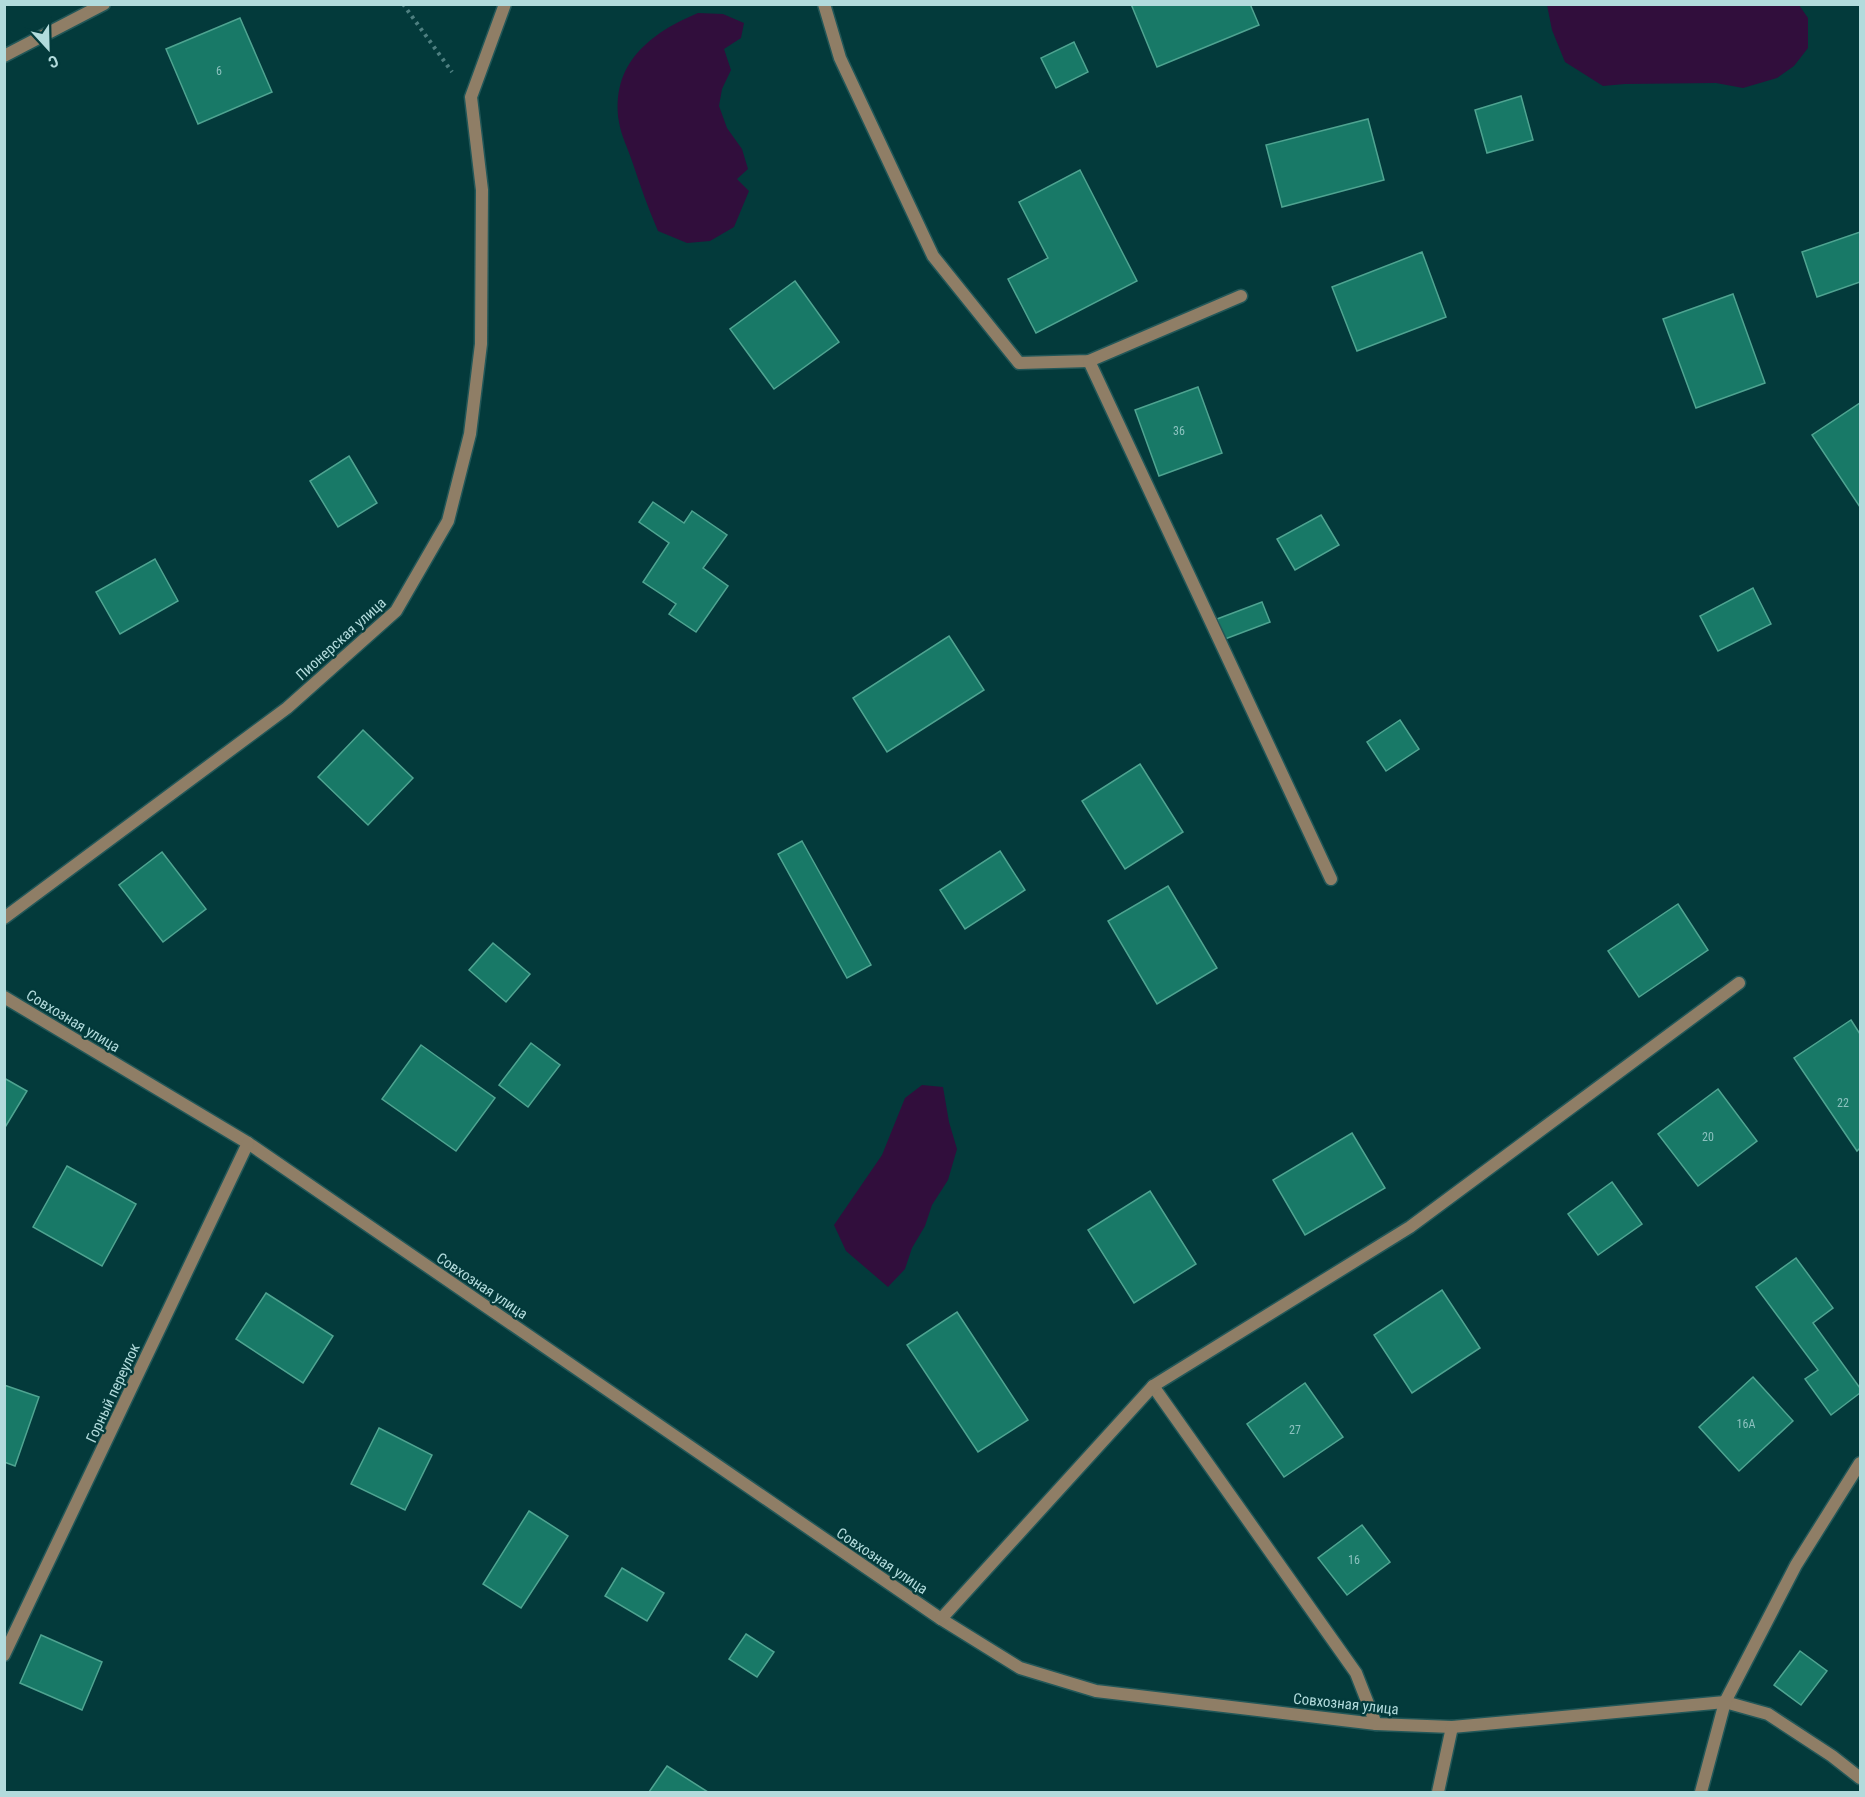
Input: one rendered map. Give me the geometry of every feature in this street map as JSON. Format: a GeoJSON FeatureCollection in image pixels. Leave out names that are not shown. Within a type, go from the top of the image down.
{"type":"FeatureCollection","features":[{"type":"Feature","properties":{"kind":"street"},"geometry":{"type":"LineString","coordinates":[[4,56],[104,4]]}},
{"type":"Feature","properties":{"kind":"street","name":"Пионерская улица"},"geometry":{"type":"LineString","coordinates":[[4,918],[287,708],[396,611],[448,521],[470,434],[481,344],[483,190],[471,97],[505,4]]}},
{"type":"Feature","properties":{"kind":"street"},"geometry":{"type":"LineString","coordinates":[[824,4],[840,58],[933,256],[1019,363],[1089,362],[1241,296]]}},
{"type":"Feature","properties":{"kind":"street"},"geometry":{"type":"LineString","coordinates":[[1089,362],[1331,879]]}},
{"type":"Feature","properties":{"kind":"street"},"geometry":{"type":"LineString","coordinates":[[941,1619],[1154,1386],[1410,1227],[1739,983]]}},
{"type":"Feature","properties":{"kind":"street","name":"Совхозная улица"},"geometry":{"type":"LineString","coordinates":[[4,997],[248,1143],[941,1619],[1020,1668],[1096,1691],[1376,1724],[1452,1727],[1725,1702],[1768,1714],[1832,1756],[1860,1778]]}},
{"type":"Feature","properties":{"kind":"street","name":"Горный переулок"},"geometry":{"type":"LineString","coordinates":[[4,1655],[248,1143]]}},
{"type":"Feature","properties":{"kind":"street"},"geometry":{"type":"LineString","coordinates":[[1154,1386],[1356,1674],[1376,1724]]}},
{"type":"Feature","properties":{"kind":"street"},"geometry":{"type":"LineString","coordinates":[[1701,1792],[1725,1702],[1796,1565],[1860,1463]]}},
{"type":"Feature","properties":{"kind":"street"},"geometry":{"type":"LineString","coordinates":[[1438,1792],[1452,1727]]}},
{"type":"Feature","properties":{"kind":"path"},"geometry":{"type":"LineString","coordinates":[[403,4],[471,97]]}},
{"type":"Feature","properties":{"kind":"shaded area"},"geometry":{"type":"Polygon","coordinates":[[[1547,5],[1799,5],[1808,18],[1808,48],[1794,66],[1777,78],[1743,88],[1716,83],[1603,86],[1565,62],[1552,30],[1547,5]]]}},
{"type":"Feature","properties":{"kind":"shaded area"},"geometry":{"type":"Polygon","coordinates":[[[698,13],[723,14],[744,23],[741,38],[724,49],[731,70],[722,89],[719,106],[727,128],[742,149],[748,169],[737,179],[749,191],[734,227],[710,241],[687,243],[658,231],[621,132],[618,101],[627,67],[637,53],[664,30],[698,13]]]}},
{"type":"Feature","properties":{"kind":"shaded area"},"geometry":{"type":"Polygon","coordinates":[[[922,1085],[943,1087],[949,1122],[957,1149],[948,1180],[932,1205],[905,1269],[888,1287],[846,1251],[834,1225],[882,1155],[905,1098],[922,1085]]]}},
{"type":"Feature","properties":{"kind":"building"},"geometry":{"type":"Polygon","coordinates":[[[1131,4],[1250,4],[1259,25],[1157,67],[1131,4]]]}},
{"type":"Feature","properties":{"kind":"building"},"geometry":{"type":"Polygon","coordinates":[[[240,18],[272,92],[198,124],[166,49],[240,18]]]}},
{"type":"Feature","properties":{"kind":"building"},"geometry":{"type":"Polygon","coordinates":[[[1074,42],[1088,72],[1056,88],[1041,58],[1074,42]]]}},
{"type":"Feature","properties":{"kind":"building"},"geometry":{"type":"Polygon","coordinates":[[[1521,96],[1533,140],[1487,153],[1475,110],[1521,96]]]}},
{"type":"Feature","properties":{"kind":"building"},"geometry":{"type":"Polygon","coordinates":[[[1368,119],[1384,180],[1282,207],[1266,145],[1368,119]]]}},
{"type":"Feature","properties":{"kind":"building"},"geometry":{"type":"Polygon","coordinates":[[[1080,170],[1137,281],[1036,333],[1008,279],[1048,258],[1019,202],[1080,170]]]}},
{"type":"Feature","properties":{"kind":"building"},"geometry":{"type":"Polygon","coordinates":[[[1860,232],[1860,282],[1817,297],[1802,252],[1860,232]]]}},
{"type":"Feature","properties":{"kind":"building"},"geometry":{"type":"Polygon","coordinates":[[[1422,252],[1446,317],[1357,351],[1332,287],[1422,252]]]}},
{"type":"Feature","properties":{"kind":"building"},"geometry":{"type":"Polygon","coordinates":[[[795,281],[839,342],[774,389],[730,329],[795,281]]]}},
{"type":"Feature","properties":{"kind":"building"},"geometry":{"type":"Polygon","coordinates":[[[1733,294],[1765,383],[1696,408],[1663,319],[1733,294]]]}},
{"type":"Feature","properties":{"kind":"building"},"geometry":{"type":"Polygon","coordinates":[[[1198,387],[1222,453],[1159,476],[1135,410],[1198,387]]]}},
{"type":"Feature","properties":{"kind":"building"},"geometry":{"type":"Polygon","coordinates":[[[1860,403],[1860,507],[1812,435],[1860,403]]]}},
{"type":"Feature","properties":{"kind":"building"},"geometry":{"type":"Polygon","coordinates":[[[349,456],[377,503],[338,527],[310,481],[349,456]]]}},
{"type":"Feature","properties":{"kind":"building"},"geometry":{"type":"Polygon","coordinates":[[[653,502],[684,523],[692,511],[727,535],[703,568],[728,586],[696,632],[669,614],[676,604],[643,582],[669,543],[639,522],[653,502]]]}},
{"type":"Feature","properties":{"kind":"building"},"geometry":{"type":"Polygon","coordinates":[[[1321,515],[1339,545],[1295,570],[1277,539],[1321,515]]]}},
{"type":"Feature","properties":{"kind":"building"},"geometry":{"type":"Polygon","coordinates":[[[155,559],[178,601],[120,634],[96,592],[155,559]]]}},
{"type":"Feature","properties":{"kind":"building"},"geometry":{"type":"Polygon","coordinates":[[[1753,588],[1771,624],[1718,651],[1700,616],[1753,588]]]}},
{"type":"Feature","properties":{"kind":"building"},"geometry":{"type":"Polygon","coordinates":[[[1262,602],[1270,622],[1225,639],[1217,619],[1262,602]]]}},
{"type":"Feature","properties":{"kind":"building"},"geometry":{"type":"Polygon","coordinates":[[[949,636],[984,690],[887,752],[853,698],[949,636]]]}},
{"type":"Feature","properties":{"kind":"building"},"geometry":{"type":"Polygon","coordinates":[[[1400,720],[1419,749],[1386,771],[1367,742],[1400,720]]]}},
{"type":"Feature","properties":{"kind":"building"},"geometry":{"type":"Polygon","coordinates":[[[363,730],[413,778],[368,825],[318,777],[363,730]]]}},
{"type":"Feature","properties":{"kind":"building"},"geometry":{"type":"Polygon","coordinates":[[[1140,764],[1183,832],[1125,869],[1082,801],[1140,764]]]}},
{"type":"Feature","properties":{"kind":"building"},"geometry":{"type":"Polygon","coordinates":[[[802,841],[871,965],[847,978],[778,854],[802,841]]]}},
{"type":"Feature","properties":{"kind":"building"},"geometry":{"type":"Polygon","coordinates":[[[1000,851],[1025,890],[965,929],[940,890],[1000,851]]]}},
{"type":"Feature","properties":{"kind":"building"},"geometry":{"type":"Polygon","coordinates":[[[162,852],[206,909],[163,942],[119,885],[162,852]]]}},
{"type":"Feature","properties":{"kind":"building"},"geometry":{"type":"Polygon","coordinates":[[[1168,886],[1217,968],[1157,1004],[1108,921],[1168,886]]]}},
{"type":"Feature","properties":{"kind":"building"},"geometry":{"type":"Polygon","coordinates":[[[1678,904],[1708,950],[1639,997],[1608,951],[1678,904]]]}},
{"type":"Feature","properties":{"kind":"building"},"geometry":{"type":"Polygon","coordinates":[[[493,943],[530,974],[506,1002],[469,970],[493,943]]]}},
{"type":"Feature","properties":{"kind":"building"},"geometry":{"type":"Polygon","coordinates":[[[1851,1020],[1860,1034],[1860,1148],[1857,1151],[1794,1058],[1851,1020]]]}},
{"type":"Feature","properties":{"kind":"building"},"geometry":{"type":"Polygon","coordinates":[[[531,1043],[560,1065],[528,1107],[499,1085],[531,1043]]]}},
{"type":"Feature","properties":{"kind":"building"},"geometry":{"type":"Polygon","coordinates":[[[421,1045],[495,1098],[456,1151],[382,1099],[421,1045]]]}},
{"type":"Feature","properties":{"kind":"building"},"geometry":{"type":"Polygon","coordinates":[[[4,1078],[27,1091],[4,1129],[4,1078]]]}},
{"type":"Feature","properties":{"kind":"building"},"geometry":{"type":"Polygon","coordinates":[[[1718,1089],[1757,1141],[1698,1186],[1658,1134],[1718,1089]]]}},
{"type":"Feature","properties":{"kind":"building"},"geometry":{"type":"Polygon","coordinates":[[[1352,1133],[1385,1188],[1305,1235],[1273,1180],[1352,1133]]]}},
{"type":"Feature","properties":{"kind":"building"},"geometry":{"type":"Polygon","coordinates":[[[67,1166],[136,1204],[102,1266],[33,1227],[67,1166]]]}},
{"type":"Feature","properties":{"kind":"building"},"geometry":{"type":"Polygon","coordinates":[[[1612,1182],[1642,1224],[1598,1255],[1568,1214],[1612,1182]]]}},
{"type":"Feature","properties":{"kind":"building"},"geometry":{"type":"Polygon","coordinates":[[[1150,1191],[1196,1264],[1134,1303],[1088,1230],[1150,1191]]]}},
{"type":"Feature","properties":{"kind":"building"},"geometry":{"type":"Polygon","coordinates":[[[1796,1258],[1833,1308],[1813,1323],[1860,1388],[1860,1393],[1831,1415],[1805,1379],[1818,1370],[1756,1287],[1796,1258]]]}},
{"type":"Feature","properties":{"kind":"building"},"geometry":{"type":"Polygon","coordinates":[[[1442,1290],[1480,1348],[1412,1393],[1374,1335],[1442,1290]]]}},
{"type":"Feature","properties":{"kind":"building"},"geometry":{"type":"Polygon","coordinates":[[[266,1293],[333,1336],[303,1383],[236,1339],[266,1293]]]}},
{"type":"Feature","properties":{"kind":"building"},"geometry":{"type":"Polygon","coordinates":[[[957,1312],[1028,1420],[978,1452],[907,1345],[957,1312]]]}},
{"type":"Feature","properties":{"kind":"building"},"geometry":{"type":"Polygon","coordinates":[[[1753,1377],[1793,1421],[1739,1471],[1699,1427],[1753,1377]]]}},
{"type":"Feature","properties":{"kind":"building"},"geometry":{"type":"Polygon","coordinates":[[[1305,1383],[1343,1437],[1284,1477],[1247,1424],[1305,1383]]]}},
{"type":"Feature","properties":{"kind":"building"},"geometry":{"type":"Polygon","coordinates":[[[4,1385],[39,1397],[15,1466],[4,1462],[4,1385]]]}},
{"type":"Feature","properties":{"kind":"building"},"geometry":{"type":"Polygon","coordinates":[[[379,1428],[432,1455],[405,1510],[351,1484],[379,1428]]]}},
{"type":"Feature","properties":{"kind":"building"},"geometry":{"type":"Polygon","coordinates":[[[529,1511],[568,1536],[521,1608],[483,1584],[529,1511]]]}},
{"type":"Feature","properties":{"kind":"building"},"geometry":{"type":"Polygon","coordinates":[[[1362,1525],[1390,1562],[1347,1595],[1318,1558],[1362,1525]]]}},
{"type":"Feature","properties":{"kind":"building"},"geometry":{"type":"Polygon","coordinates":[[[622,1568],[664,1593],[647,1621],[605,1596],[622,1568]]]}},
{"type":"Feature","properties":{"kind":"building"},"geometry":{"type":"Polygon","coordinates":[[[746,1634],[774,1652],[757,1677],[729,1659],[746,1634]]]}},
{"type":"Feature","properties":{"kind":"building"},"geometry":{"type":"Polygon","coordinates":[[[41,1635],[102,1662],[82,1710],[20,1683],[41,1635]]]}},
{"type":"Feature","properties":{"kind":"building"},"geometry":{"type":"Polygon","coordinates":[[[1800,1651],[1827,1671],[1801,1705],[1774,1685],[1800,1651]]]}},
{"type":"Feature","properties":{"kind":"building"},"geometry":{"type":"Polygon","coordinates":[[[667,1766],[708,1792],[649,1792],[667,1766]]]}}]}
